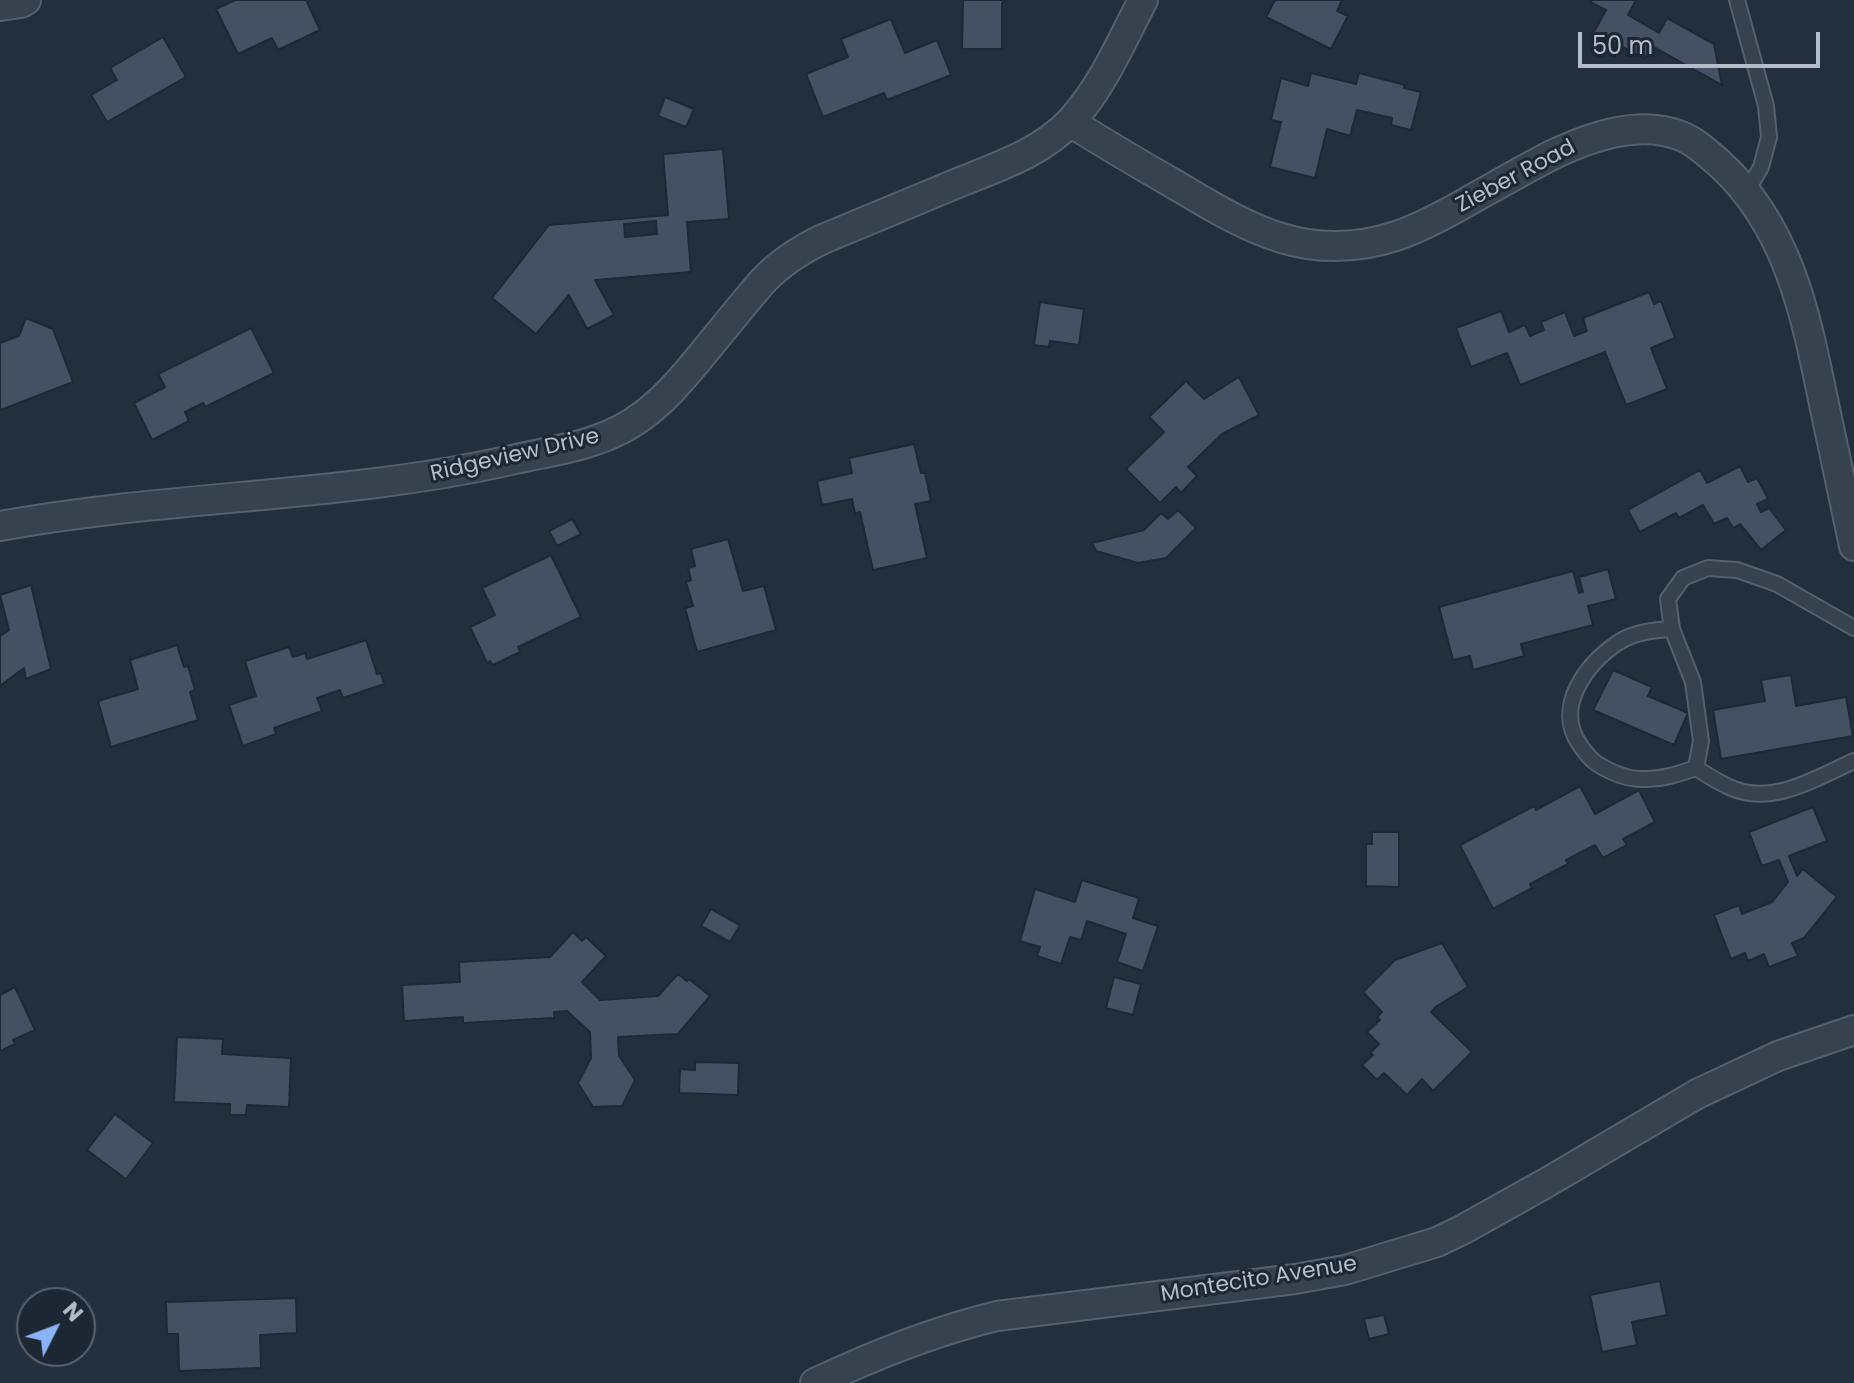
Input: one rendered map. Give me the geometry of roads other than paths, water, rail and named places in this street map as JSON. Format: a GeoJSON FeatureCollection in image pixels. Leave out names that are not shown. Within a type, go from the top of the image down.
{"type":"FeatureCollection","features":[{"type":"Feature","properties":{"kind":"street"},"geometry":{"type":"LineString","coordinates":[[0,6],[26,0]]}},
{"type":"Feature","properties":{"kind":"street","name":"Ridgeview Drive"},"geometry":{"type":"LineString","coordinates":[[0,526],[66,515],[467,470],[613,434],[634,422],[677,386],[763,281],[795,253],[1012,161],[1050,139],[1070,122],[1091,97],[1119,50],[1143,0]]}},
{"type":"Feature","properties":{"kind":"street","name":"Zieber Road"},"geometry":{"type":"LineString","coordinates":[[1070,122],[1225,215],[1254,229],[1283,240],[1340,246],[1368,244],[1431,222],[1573,145],[1628,130],[1653,130],[1681,136],[1705,151],[1747,191],[1771,228],[1789,265],[1811,338],[1854,546]]}},
{"type":"Feature","properties":{"kind":"street","name":"Montecito Avenue"},"geometry":{"type":"LineString","coordinates":[[815,1383],[855,1376],[960,1326],[997,1316],[1295,1279],[1345,1270],[1437,1242],[1546,1183],[1697,1094],[1778,1056],[1854,1030]]}},
{"type":"Feature","properties":{"kind":"lane"},"geometry":{"type":"LineString","coordinates":[[1737,0],[1766,106],[1769,137],[1761,167],[1747,191]]}},
{"type":"Feature","properties":{"kind":"lane"},"geometry":{"type":"LineString","coordinates":[[1696,768],[1701,741],[1693,682],[1672,629],[1668,599],[1683,578],[1708,568],[1737,570],[1777,584],[1854,628]]}},
{"type":"Feature","properties":{"kind":"lane"},"geometry":{"type":"LineString","coordinates":[[1672,629],[1647,630],[1620,641],[1591,666],[1577,685],[1569,712],[1573,735],[1589,758],[1611,773],[1639,780],[1665,778],[1696,768],[1732,789],[1762,795],[1791,789],[1854,761]]}}]}
